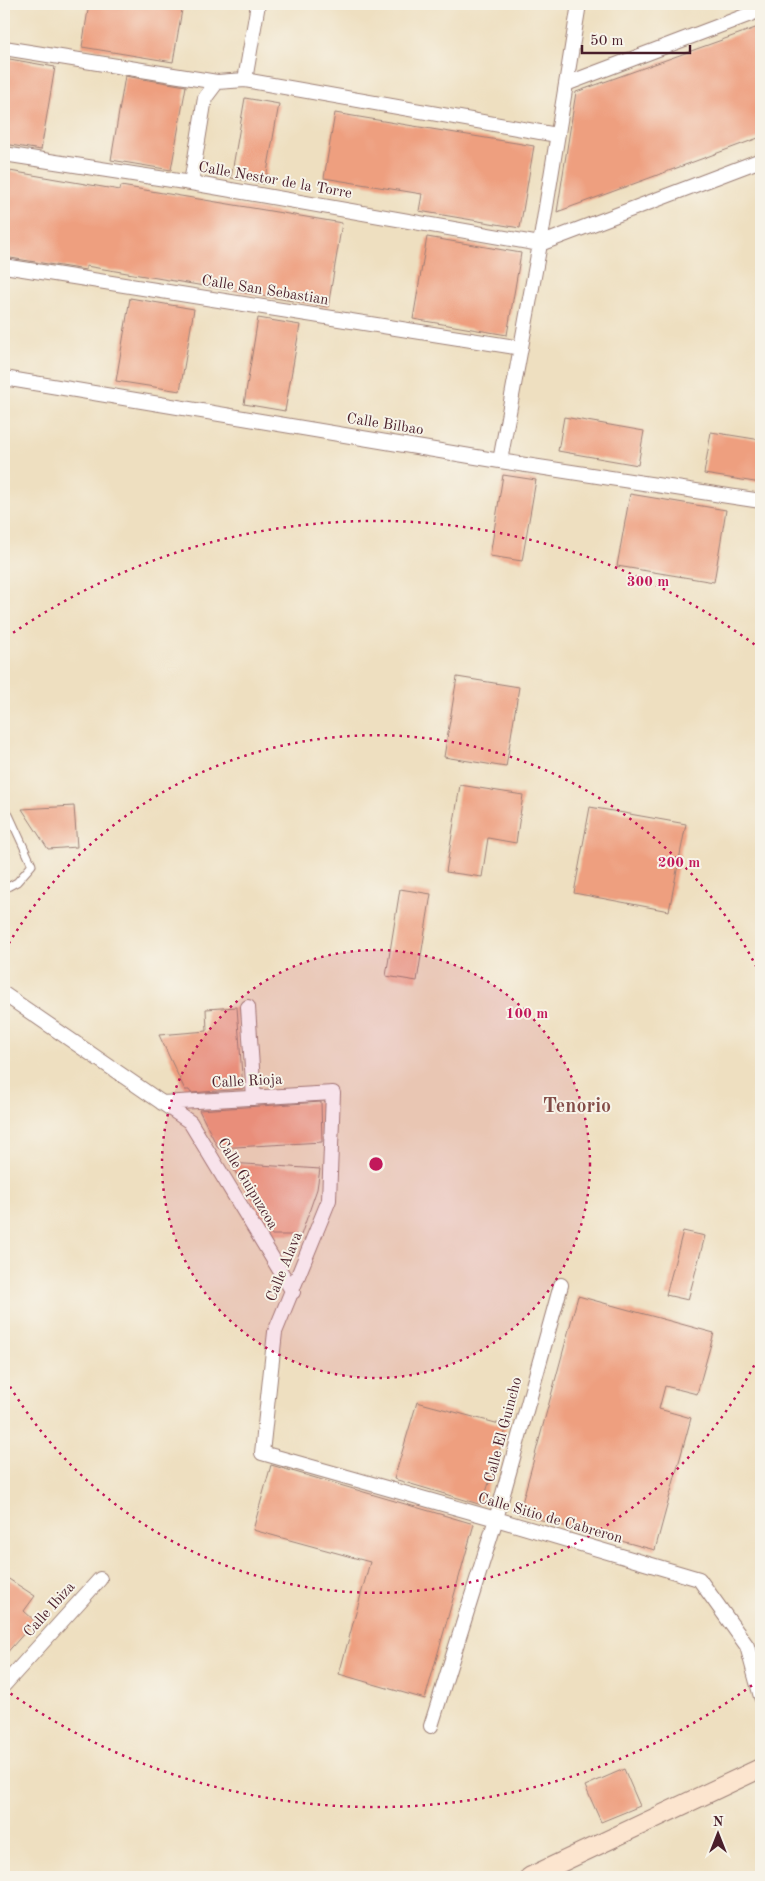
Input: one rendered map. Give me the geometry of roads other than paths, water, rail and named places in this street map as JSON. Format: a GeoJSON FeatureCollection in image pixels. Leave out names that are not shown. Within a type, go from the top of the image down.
{"type":"FeatureCollection","features":[{"type":"Feature","properties":{"kind":"main road"},"geometry":{"type":"LineString","coordinates":[[530,1877],[761,1768]]}},
{"type":"Feature","properties":{"kind":"street"},"geometry":{"type":"LineString","coordinates":[[245,80],[258,4]]}},
{"type":"Feature","properties":{"kind":"street"},"geometry":{"type":"LineString","coordinates":[[500,460],[540,244],[579,4]]}},
{"type":"Feature","properties":{"kind":"street"},"geometry":{"type":"LineString","coordinates":[[566,84],[761,10]]}},
{"type":"Feature","properties":{"kind":"street"},"geometry":{"type":"LineString","coordinates":[[4,48],[218,82],[245,80],[557,135]]}},
{"type":"Feature","properties":{"kind":"street"},"geometry":{"type":"LineString","coordinates":[[191,183],[205,98],[218,82]]}},
{"type":"Feature","properties":{"kind":"street","name":"Calle Nestor de la Torre"},"geometry":{"type":"LineString","coordinates":[[4,154],[191,183],[540,244]]}},
{"type":"Feature","properties":{"kind":"street"},"geometry":{"type":"LineString","coordinates":[[540,244],[761,160]]}},
{"type":"Feature","properties":{"kind":"street","name":"Calle San Sebastian"},"geometry":{"type":"LineString","coordinates":[[4,266],[521,348]]}},
{"type":"Feature","properties":{"kind":"street","name":"Calle Bilbao"},"geometry":{"type":"LineString","coordinates":[[4,378],[761,501]]}},
{"type":"Feature","properties":{"kind":"street","name":"Calle Guipuzcoa"},"geometry":{"type":"LineString","coordinates":[[4,994],[190,1122],[293,1292]]}},
{"type":"Feature","properties":{"kind":"street"},"geometry":{"type":"LineString","coordinates":[[248,1007],[254,1098]]}},
{"type":"Feature","properties":{"kind":"street","name":"Calle Rioja"},"geometry":{"type":"LineString","coordinates":[[162,1103],[333,1093]]}},
{"type":"Feature","properties":{"kind":"street","name":"Calle Alava"},"geometry":{"type":"LineString","coordinates":[[262,1453],[275,1332],[293,1292],[329,1200],[333,1093]]}},
{"type":"Feature","properties":{"kind":"street","name":"Calle El Guincho"},"geometry":{"type":"LineString","coordinates":[[431,1726],[496,1519],[561,1285]]}},
{"type":"Feature","properties":{"kind":"street","name":"Calle Sitio de Cabreron"},"geometry":{"type":"LineString","coordinates":[[262,1453],[699,1579],[747,1646],[761,1697]]}},
{"type":"Feature","properties":{"kind":"street","name":"Calle Ibiza"},"geometry":{"type":"LineString","coordinates":[[6,1677],[100,1579]]}},
{"type":"Feature","properties":{"kind":"lane"},"geometry":{"type":"LineString","coordinates":[[4,889],[17,882],[32,865],[9,815]]}},
{"type":"Feature","properties":{"kind":"district","name":"Tenorio"},"geometry":{"type":"Point","coordinates":[577,1107]}}]}
